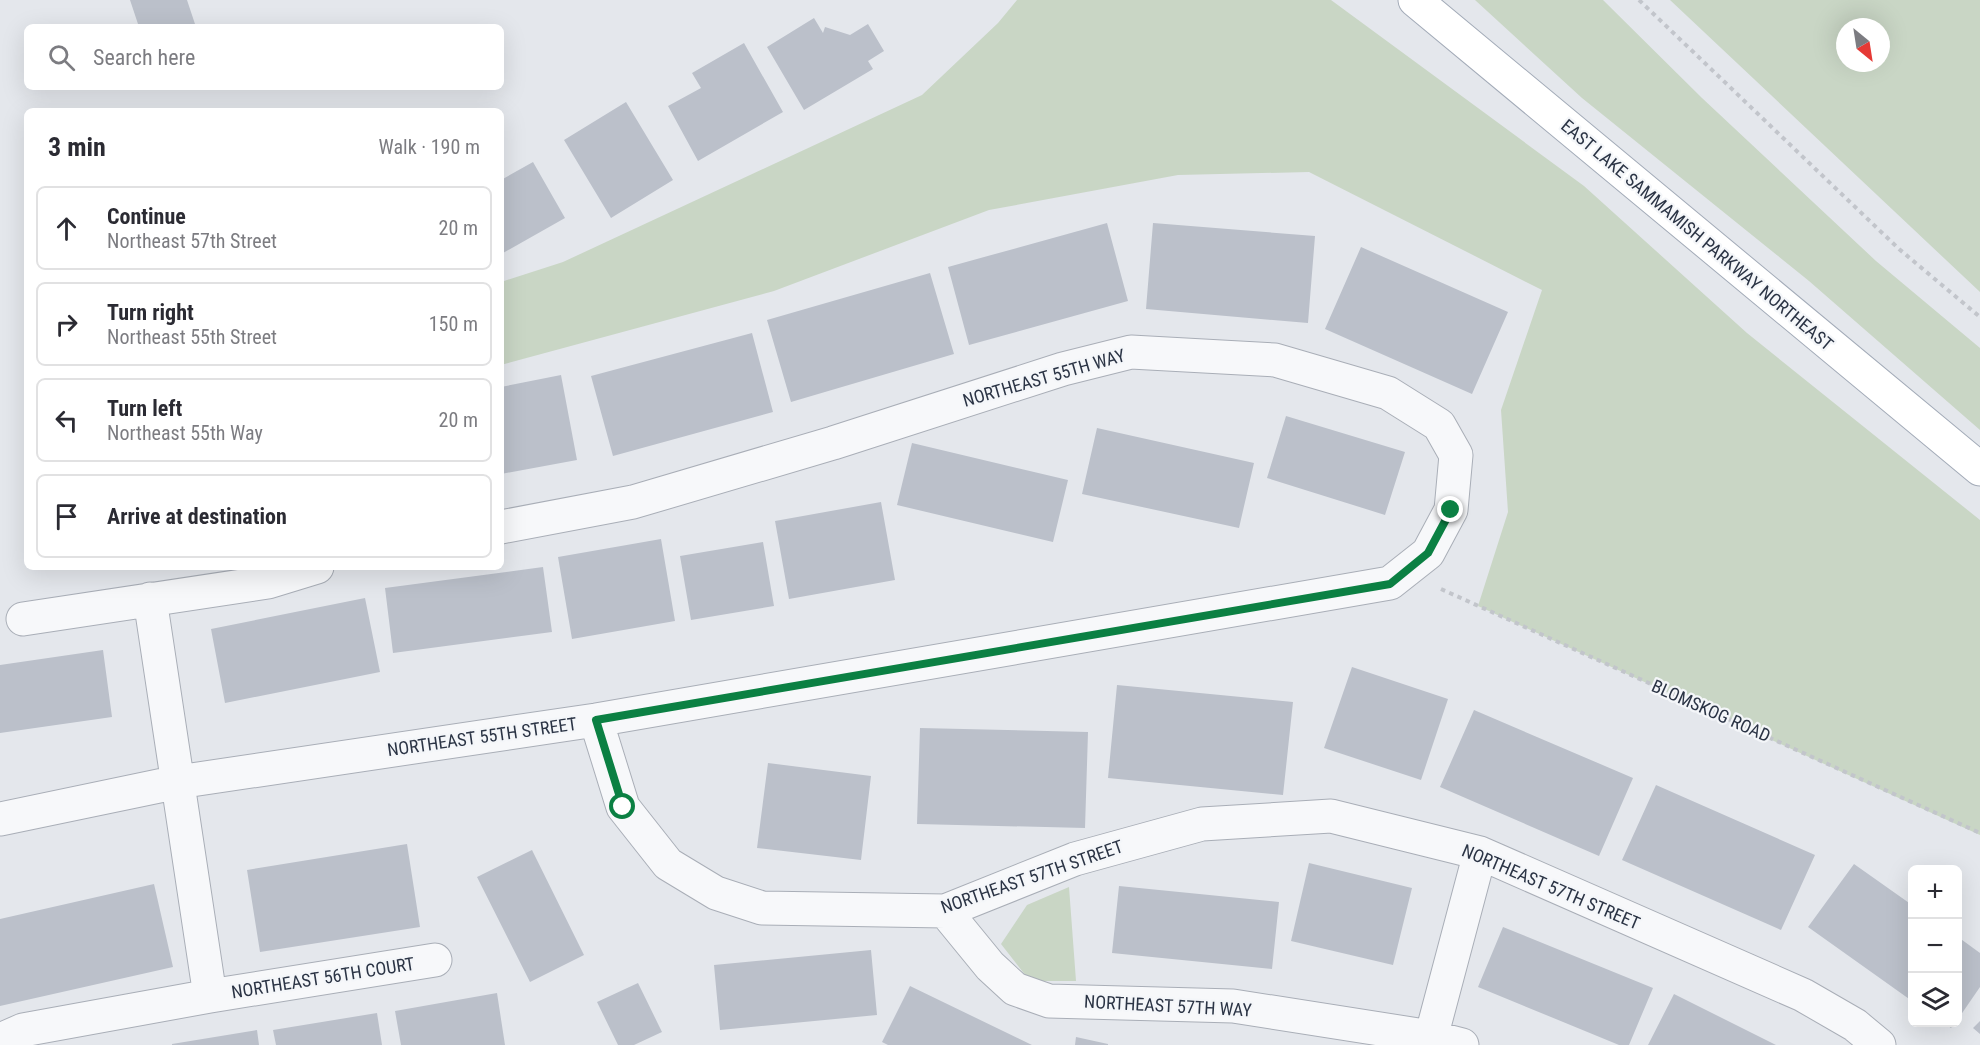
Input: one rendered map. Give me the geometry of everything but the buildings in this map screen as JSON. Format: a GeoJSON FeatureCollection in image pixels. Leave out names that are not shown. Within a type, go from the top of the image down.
{"type":"FeatureCollection","features":[{"type":"Feature","properties":{"kind":"main road","name":"EAST LAKE SAMMAMISH PARKWAY NORTHEAST"},"geometry":{"type":"LineString","coordinates":[[1415,0],[1980,469]]}},
{"type":"Feature","properties":{"kind":"street","name":"NORTHEAST 55TH WAY"},"geometry":{"type":"LineString","coordinates":[[504,526],[633,502],[833,443],[1063,369],[1131,352],[1275,360],[1388,393],[1439,426],[1456,454],[1451,510],[1428,553],[1390,584]]}},
{"type":"Feature","properties":{"kind":"street"},"geometry":{"type":"LineString","coordinates":[[23,619],[268,582],[307,570]]}},
{"type":"Feature","properties":{"kind":"street","name":"NORTHEAST 55TH STREET"},"geometry":{"type":"LineString","coordinates":[[0,819],[178,782],[596,720],[1390,584]]}},
{"type":"Feature","properties":{"kind":"street"},"geometry":{"type":"LineString","coordinates":[[150,599],[178,782]]}},
{"type":"Feature","properties":{"kind":"street","name":"NORTHEAST 57TH STREET"},"geometry":{"type":"LineString","coordinates":[[596,720],[623,807],[668,864],[716,893],[762,908],[945,911],[1075,860],[1202,825],[1331,816],[1480,853],[1803,995],[1855,1024],[1879,1045]]}},
{"type":"Feature","properties":{"kind":"street","name":"NORTHEAST 56TH COURT"},"geometry":{"type":"LineString","coordinates":[[178,782],[210,996]]}},
{"type":"Feature","properties":{"kind":"street"},"geometry":{"type":"LineString","coordinates":[[1430,1041],[1480,853]]}},
{"type":"Feature","properties":{"kind":"street","name":"NORTHEAST 57TH WAY"},"geometry":{"type":"LineString","coordinates":[[945,911],[990,966],[1015,989],[1049,1001],[1233,1006],[1462,1045]]}},
{"type":"Feature","properties":{"kind":"street","name":"NORTHEAST 56TH COURT"},"geometry":{"type":"LineString","coordinates":[[0,1040],[23,1030],[210,996],[435,960]]}},
{"type":"Feature","properties":{"kind":"path"},"geometry":{"type":"LineString","coordinates":[[1639,0],[1899,249],[1980,317]]}},
{"type":"Feature","properties":{"kind":"path","name":"BLOMSKOG ROAD"},"geometry":{"type":"LineString","coordinates":[[1441,589],[1980,833]]}},
{"type":"Feature","properties":{"kind":"green space"},"geometry":{"type":"Polygon","coordinates":[[[1017,0],[1331,0],[1584,186],[1747,333],[1980,520],[1980,835],[1478,606],[1508,512],[1501,410],[1542,290],[1309,172],[1178,175],[989,210],[774,291],[504,364],[504,281],[563,262],[922,95],[998,23],[1017,0]]]}},
{"type":"Feature","properties":{"kind":"green space"},"geometry":{"type":"Polygon","coordinates":[[[1475,0],[1603,0],[1702,98],[1876,261],[1980,348],[1980,430],[1809,281],[1582,98],[1475,0]]]}},
{"type":"Feature","properties":{"kind":"green space"},"geometry":{"type":"Polygon","coordinates":[[[1670,0],[1980,0],[1980,292],[1670,0]]]}},
{"type":"Feature","properties":{"kind":"green space"},"geometry":{"type":"Polygon","coordinates":[[[1069,887],[1076,981],[1030,981],[1001,944],[1027,905],[1069,887]]]}},
{"type":"Feature","properties":{"kind":"route"},"geometry":{"type":"LineString","coordinates":[[623,807],[596,720],[1390,584],[1428,553],[1451,510]]}}]}
